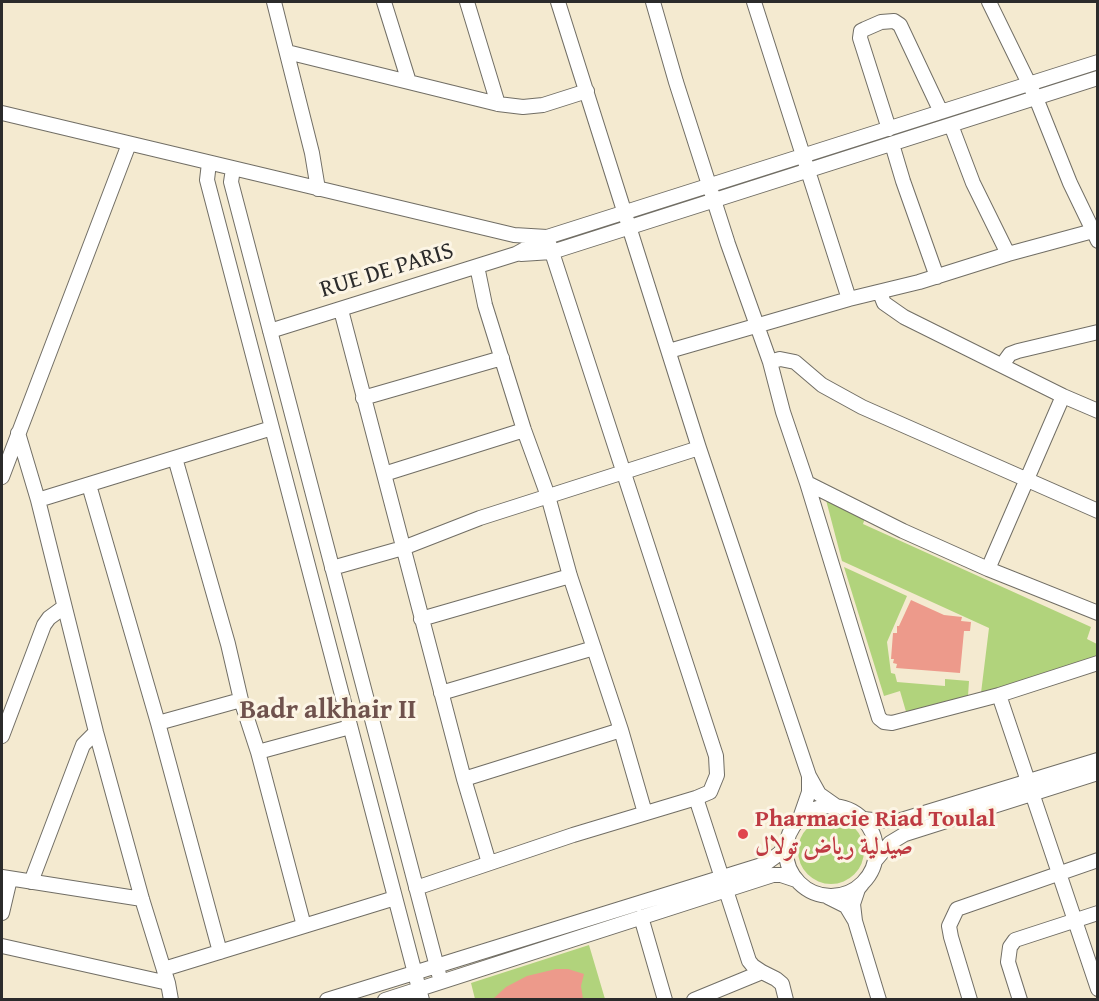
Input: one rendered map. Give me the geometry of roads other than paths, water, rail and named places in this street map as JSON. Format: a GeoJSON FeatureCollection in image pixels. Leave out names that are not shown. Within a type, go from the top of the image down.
{"type":"FeatureCollection","features":[{"type":"Feature","properties":{"kind":"street"},"geometry":{"type":"LineString","coordinates":[[274,2],[312,153],[318,189]]}},
{"type":"Feature","properties":{"kind":"street"},"geometry":{"type":"LineString","coordinates":[[384,2],[409,82]]}},
{"type":"Feature","properties":{"kind":"street"},"geometry":{"type":"LineString","coordinates":[[467,2],[498,104]]}},
{"type":"Feature","properties":{"kind":"street"},"geometry":{"type":"LineString","coordinates":[[558,2],[699,448],[809,776],[819,794],[836,806],[850,810],[863,819],[874,838],[875,861],[871,872],[855,895],[854,904],[855,921],[879,999]]}},
{"type":"Feature","properties":{"kind":"street"},"geometry":{"type":"LineString","coordinates":[[653,2],[676,82],[770,362],[783,412],[879,718],[884,723],[892,723],[999,695],[1098,663]]}},
{"type":"Feature","properties":{"kind":"street"},"geometry":{"type":"LineString","coordinates":[[754,2],[849,299]]}},
{"type":"Feature","properties":{"kind":"street"},"geometry":{"type":"LineString","coordinates":[[669,351],[849,299],[937,277],[1008,254],[1095,236],[1070,183],[1036,98],[989,2]]}},
{"type":"Feature","properties":{"kind":"street"},"geometry":{"type":"LineString","coordinates":[[889,129],[860,38],[861,32],[881,22],[894,21],[900,25],[941,112]]}},
{"type":"Feature","properties":{"kind":"street"},"geometry":{"type":"LineString","coordinates":[[287,52],[498,104],[523,107],[543,105],[586,91]]}},
{"type":"Feature","properties":{"kind":"street"},"geometry":{"type":"LineString","coordinates":[[516,254],[547,237],[1098,62]]}},
{"type":"Feature","properties":{"kind":"street"},"geometry":{"type":"LineString","coordinates":[[516,254],[552,252],[1098,78]]}},
{"type":"Feature","properties":{"kind":"street"},"geometry":{"type":"LineString","coordinates":[[2,113],[514,236],[547,237]]}},
{"type":"Feature","properties":{"kind":"street"},"geometry":{"type":"LineString","coordinates":[[951,125],[973,183],[1008,254]]}},
{"type":"Feature","properties":{"kind":"street"},"geometry":{"type":"LineString","coordinates":[[2,477],[129,144]]}},
{"type":"Feature","properties":{"kind":"street"},"geometry":{"type":"LineString","coordinates":[[892,144],[937,277]]}},
{"type":"Feature","properties":{"kind":"street"},"geometry":{"type":"LineString","coordinates":[[209,163],[207,180],[420,994]]}},
{"type":"Feature","properties":{"kind":"street"},"geometry":{"type":"LineString","coordinates":[[233,169],[231,182],[441,982]]}},
{"type":"Feature","properties":{"kind":"street"},"geometry":{"type":"LineString","coordinates":[[416,888],[696,798],[710,792],[715,783],[717,756],[547,237]]}},
{"type":"Feature","properties":{"kind":"street","name":"RUE DE PARIS"},"geometry":{"type":"LineString","coordinates":[[270,331],[516,254]]}},
{"type":"Feature","properties":{"kind":"street"},"geometry":{"type":"LineString","coordinates":[[477,266],[485,305],[524,430],[548,496],[570,576],[621,730],[645,813]]}},
{"type":"Feature","properties":{"kind":"street"},"geometry":{"type":"LineString","coordinates":[[880,292],[884,303],[904,317],[1098,411]]}},
{"type":"Feature","properties":{"kind":"street"},"geometry":{"type":"LineString","coordinates":[[341,310],[421,619],[489,863]]}},
{"type":"Feature","properties":{"kind":"street"},"geometry":{"type":"LineString","coordinates":[[1002,365],[1010,354],[1018,351],[1098,332]]}},
{"type":"Feature","properties":{"kind":"street"},"geometry":{"type":"LineString","coordinates":[[363,398],[502,358]]}},
{"type":"Feature","properties":{"kind":"street"},"geometry":{"type":"LineString","coordinates":[[770,362],[780,359],[795,363],[822,385],[845,398],[1098,511]]}},
{"type":"Feature","properties":{"kind":"street"},"geometry":{"type":"LineString","coordinates":[[988,569],[1063,396]]}},
{"type":"Feature","properties":{"kind":"street"},"geometry":{"type":"LineString","coordinates":[[38,500],[272,428]]}},
{"type":"Feature","properties":{"kind":"street"},"geometry":{"type":"LineString","coordinates":[[384,474],[524,430]]}},
{"type":"Feature","properties":{"kind":"street"},"geometry":{"type":"LineString","coordinates":[[18,433],[38,500],[96,732],[171,999]]}},
{"type":"Feature","properties":{"kind":"street"},"geometry":{"type":"LineString","coordinates":[[332,568],[403,548],[480,518],[699,448]]}},
{"type":"Feature","properties":{"kind":"street"},"geometry":{"type":"LineString","coordinates":[[175,458],[228,644],[241,700],[258,752],[304,926]]}},
{"type":"Feature","properties":{"kind":"street"},"geometry":{"type":"LineString","coordinates":[[807,483],[903,531],[988,569],[1098,613]]}},
{"type":"Feature","properties":{"kind":"street"},"geometry":{"type":"LineString","coordinates":[[89,485],[158,723],[220,952]]}},
{"type":"Feature","properties":{"kind":"street"},"geometry":{"type":"LineString","coordinates":[[421,619],[570,576]]}},
{"type":"Feature","properties":{"kind":"street"},"geometry":{"type":"LineString","coordinates":[[2,736],[44,625],[49,618],[64,608]]}},
{"type":"Feature","properties":{"kind":"street"},"geometry":{"type":"LineString","coordinates":[[441,693],[594,648]]}},
{"type":"Feature","properties":{"kind":"street"},"geometry":{"type":"LineString","coordinates":[[999,695],[1098,988]]}},
{"type":"Feature","properties":{"kind":"street"},"geometry":{"type":"LineString","coordinates":[[158,723],[241,700]]}},
{"type":"Feature","properties":{"kind":"street"},"geometry":{"type":"LineString","coordinates":[[258,752],[350,727]]}},
{"type":"Feature","properties":{"kind":"street"},"geometry":{"type":"LineString","coordinates":[[464,779],[621,730]]}},
{"type":"Feature","properties":{"kind":"street"},"geometry":{"type":"LineString","coordinates":[[31,882],[83,745],[96,732]]}},
{"type":"Feature","properties":{"kind":"street"},"geometry":{"type":"LineString","coordinates":[[875,861],[890,843],[905,834],[1098,760]]}},
{"type":"Feature","properties":{"kind":"street"},"geometry":{"type":"LineString","coordinates":[[863,819],[898,821],[1098,773]]}},
{"type":"Feature","properties":{"kind":"street"},"geometry":{"type":"LineString","coordinates":[[385,999],[420,994],[441,982],[642,918],[725,884],[765,864],[780,853],[791,829],[800,818],[809,792],[809,776]]}},
{"type":"Feature","properties":{"kind":"street"},"geometry":{"type":"LineString","coordinates":[[696,798],[749,961],[753,966],[782,984],[786,999]]}},
{"type":"Feature","properties":{"kind":"street"},"geometry":{"type":"LineString","coordinates":[[800,818],[817,808],[836,806]]}},
{"type":"Feature","properties":{"kind":"street"},"geometry":{"type":"LineString","coordinates":[[786,843],[787,863],[796,880]]}},
{"type":"Feature","properties":{"kind":"street"},"geometry":{"type":"LineString","coordinates":[[970,999],[949,926],[957,909],[1098,860]]}},
{"type":"Feature","properties":{"kind":"street"},"geometry":{"type":"LineString","coordinates":[[327,999],[437,965],[725,884],[772,875],[781,875],[796,880],[813,892],[846,906],[855,921]]}},
{"type":"Feature","properties":{"kind":"street"},"geometry":{"type":"LineString","coordinates":[[2,913],[6,878],[142,899]]}},
{"type":"Feature","properties":{"kind":"street"},"geometry":{"type":"LineString","coordinates":[[823,895],[845,893],[864,882]]}},
{"type":"Feature","properties":{"kind":"street"},"geometry":{"type":"LineString","coordinates":[[164,969],[395,898]]}},
{"type":"Feature","properties":{"kind":"street"},"geometry":{"type":"LineString","coordinates":[[1020,999],[1008,962],[1010,946],[1015,940],[1098,913]]}},
{"type":"Feature","properties":{"kind":"street"},"geometry":{"type":"LineString","coordinates":[[642,918],[666,999]]}},
{"type":"Feature","properties":{"kind":"street"},"geometry":{"type":"LineString","coordinates":[[2,946],[168,983]]}},
{"type":"Feature","properties":{"kind":"street"},"geometry":{"type":"LineString","coordinates":[[694,999],[762,972]]}},
{"type":"Feature","properties":{"kind":"place","name":"Pharmacie Riad Toulal صيدلية رياض تولال"},"geometry":{"type":"Point","coordinates":[743,834]}},
{"type":"Feature","properties":{"kind":"district","name":"Badr alkhair II"},"geometry":{"type":"Point","coordinates":[328,711]}}]}
